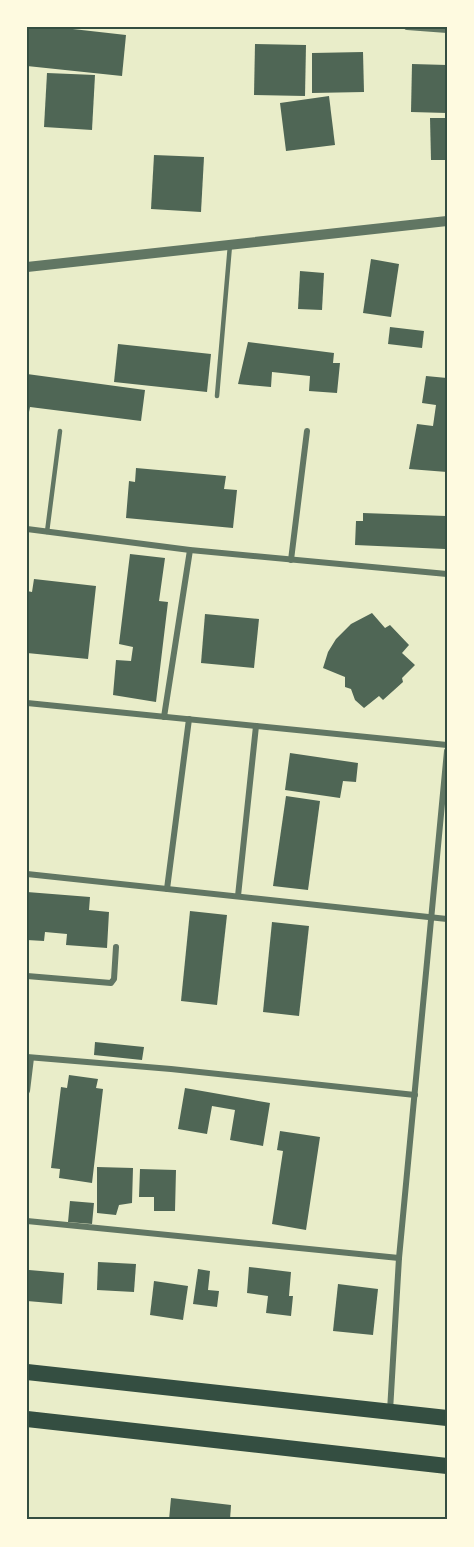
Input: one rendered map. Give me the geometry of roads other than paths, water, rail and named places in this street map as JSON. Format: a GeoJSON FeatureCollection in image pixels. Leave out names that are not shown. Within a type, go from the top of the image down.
{"type":"FeatureCollection","features":[{"type":"Feature","properties":{"kind":"highway"},"geometry":{"type":"LineString","coordinates":[[27,1372],[447,1418]]}},
{"type":"Feature","properties":{"kind":"highway"},"geometry":{"type":"LineString","coordinates":[[27,1419],[447,1466]]}},
{"type":"Feature","properties":{"kind":"street"},"geometry":{"type":"LineString","coordinates":[[407,27],[447,30]]}},
{"type":"Feature","properties":{"kind":"street"},"geometry":{"type":"LineString","coordinates":[[27,267],[447,221]]}},
{"type":"Feature","properties":{"kind":"street"},"geometry":{"type":"LineString","coordinates":[[291,560],[307,430]]}},
{"type":"Feature","properties":{"kind":"street"},"geometry":{"type":"LineString","coordinates":[[27,530],[190,550],[447,574]]}},
{"type":"Feature","properties":{"kind":"street"},"geometry":{"type":"LineString","coordinates":[[164,717],[190,550]]}},
{"type":"Feature","properties":{"kind":"street"},"geometry":{"type":"LineString","coordinates":[[27,703],[447,745]]}},
{"type":"Feature","properties":{"kind":"street"},"geometry":{"type":"LineString","coordinates":[[166,889],[189,719]]}},
{"type":"Feature","properties":{"kind":"street"},"geometry":{"type":"LineString","coordinates":[[238,896],[256,726]]}},
{"type":"Feature","properties":{"kind":"street"},"geometry":{"type":"LineString","coordinates":[[390,1411],[399,1258],[447,751]]}},
{"type":"Feature","properties":{"kind":"street"},"geometry":{"type":"LineString","coordinates":[[27,874],[447,919]]}},
{"type":"Feature","properties":{"kind":"street"},"geometry":{"type":"LineString","coordinates":[[27,976],[111,983],[114,979],[116,947]]}},
{"type":"Feature","properties":{"kind":"street"},"geometry":{"type":"LineString","coordinates":[[27,1091],[29,1058],[171,1069],[415,1095]]}},
{"type":"Feature","properties":{"kind":"street"},"geometry":{"type":"LineString","coordinates":[[27,1221],[399,1258]]}},
{"type":"Feature","properties":{"kind":"lane"},"geometry":{"type":"LineString","coordinates":[[217,396],[230,245]]}},
{"type":"Feature","properties":{"kind":"lane"},"geometry":{"type":"LineString","coordinates":[[47,532],[60,431]]}}]}
